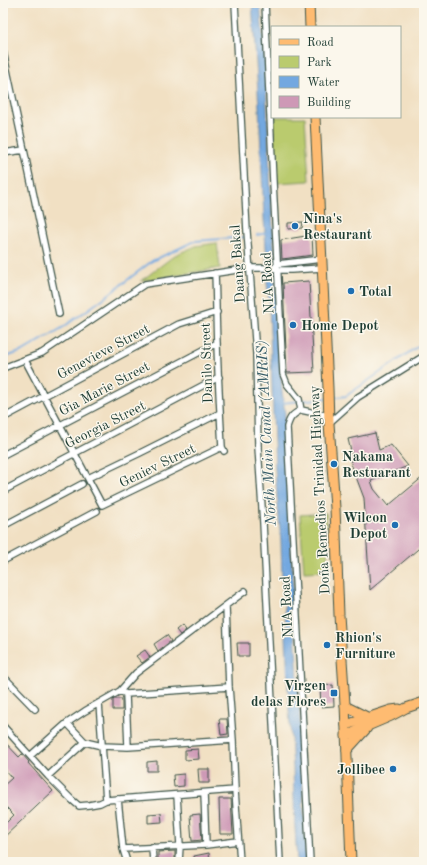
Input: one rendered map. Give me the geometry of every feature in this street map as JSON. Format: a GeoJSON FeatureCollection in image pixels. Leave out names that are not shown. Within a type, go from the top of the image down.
{"type":"FeatureCollection","features":[{"type":"Feature","properties":{"kind":"main road"},"geometry":{"type":"LineString","coordinates":[[309,3],[310,26]]}},
{"type":"Feature","properties":{"kind":"main road","name":"Doña Remedios Trinidad Highway"},"geometry":{"type":"LineString","coordinates":[[315,118],[339,615],[346,725],[351,862]]}},
{"type":"Feature","properties":{"kind":"main road"},"geometry":{"type":"LineString","coordinates":[[346,736],[368,721],[391,710],[406,708],[424,702]]}},
{"type":"Feature","properties":{"kind":"main road"},"geometry":{"type":"LineString","coordinates":[[345,706],[368,721]]}},
{"type":"Feature","properties":{"kind":"main road"},"geometry":{"type":"LineString","coordinates":[[346,725],[368,721]]}},
{"type":"Feature","properties":{"kind":"main road"},"geometry":{"type":"LineString","coordinates":[[347,750],[368,721]]}},
{"type":"Feature","properties":{"kind":"street","name":"Daang Bakal"},"geometry":{"type":"LineString","coordinates":[[235,3],[246,232],[256,354],[258,447],[280,862]]}},
{"type":"Feature","properties":{"kind":"street","name":"NIA Road"},"geometry":{"type":"LineString","coordinates":[[265,3],[275,268],[283,374],[286,384],[300,404],[290,418],[287,427],[293,513],[310,862]]}},
{"type":"Feature","properties":{"kind":"street"},"geometry":{"type":"LineString","coordinates":[[3,51],[60,314]]}},
{"type":"Feature","properties":{"kind":"street"},"geometry":{"type":"LineString","coordinates":[[3,153],[24,150]]}},
{"type":"Feature","properties":{"kind":"street"},"geometry":{"type":"LineString","coordinates":[[275,268],[291,270],[322,264]]}},
{"type":"Feature","properties":{"kind":"street"},"geometry":{"type":"LineString","coordinates":[[3,368],[42,353],[145,284],[250,268],[275,268],[322,264]]}},
{"type":"Feature","properties":{"kind":"street","name":"Danilo Street"},"geometry":{"type":"LineString","coordinates":[[215,273],[216,343],[223,449]]}},
{"type":"Feature","properties":{"kind":"street","name":"Genevieve Street"},"geometry":{"type":"LineString","coordinates":[[3,418],[179,324],[216,312]]}},
{"type":"Feature","properties":{"kind":"street","name":"Gia Marie Street"},"geometry":{"type":"LineString","coordinates":[[3,455],[216,343]]}},
{"type":"Feature","properties":{"kind":"street"},"geometry":{"type":"LineString","coordinates":[[300,404],[329,416],[424,356]]}},
{"type":"Feature","properties":{"kind":"street"},"geometry":{"type":"LineString","coordinates":[[25,360],[88,478],[220,413]]}},
{"type":"Feature","properties":{"kind":"street","name":"Georgia Street"},"geometry":{"type":"LineString","coordinates":[[3,491],[219,377]]}},
{"type":"Feature","properties":{"kind":"street","name":"Geniev Street"},"geometry":{"type":"LineString","coordinates":[[88,478],[102,505],[223,449]]}},
{"type":"Feature","properties":{"kind":"street"},"geometry":{"type":"LineString","coordinates":[[3,526],[82,484]]}},
{"type":"Feature","properties":{"kind":"street"},"geometry":{"type":"LineString","coordinates":[[3,561],[97,511]]}},
{"type":"Feature","properties":{"kind":"street"},"geometry":{"type":"LineString","coordinates":[[30,756],[67,723],[120,691],[136,673],[245,591]]}},
{"type":"Feature","properties":{"kind":"street"},"geometry":{"type":"LineString","coordinates":[[226,606],[229,688],[240,862]]}},
{"type":"Feature","properties":{"kind":"street"},"geometry":{"type":"LineString","coordinates":[[3,676],[35,709]]}},
{"type":"Feature","properties":{"kind":"street"},"geometry":{"type":"LineString","coordinates":[[120,691],[126,694],[229,688]]}},
{"type":"Feature","properties":{"kind":"street"},"geometry":{"type":"LineString","coordinates":[[126,694],[128,747]]}},
{"type":"Feature","properties":{"kind":"street"},"geometry":{"type":"LineString","coordinates":[[99,703],[106,800]]}},
{"type":"Feature","properties":{"kind":"street"},"geometry":{"type":"LineString","coordinates":[[67,723],[85,742],[102,746],[128,747],[233,740]]}},
{"type":"Feature","properties":{"kind":"street"},"geometry":{"type":"LineString","coordinates":[[3,726],[48,776],[79,806],[106,800],[235,790]]}},
{"type":"Feature","properties":{"kind":"street"},"geometry":{"type":"LineString","coordinates":[[48,776],[85,742]]}},
{"type":"Feature","properties":{"kind":"street"},"geometry":{"type":"LineString","coordinates":[[204,793],[206,845]]}},
{"type":"Feature","properties":{"kind":"street"},"geometry":{"type":"LineString","coordinates":[[177,795],[180,846],[179,862]]}},
{"type":"Feature","properties":{"kind":"street"},"geometry":{"type":"LineString","coordinates":[[118,799],[123,849],[126,862]]}},
{"type":"Feature","properties":{"kind":"street"},"geometry":{"type":"LineString","coordinates":[[123,849],[206,845],[238,841]]}},
{"type":"Feature","properties":{"kind":"street"},"geometry":{"type":"LineString","coordinates":[[152,847],[153,862]]}},
{"type":"Feature","properties":{"kind":"green space"},"geometry":{"type":"Polygon","coordinates":[[[273,118],[305,118],[309,181],[276,183],[273,118]]]}},
{"type":"Feature","properties":{"kind":"green space"},"geometry":{"type":"Polygon","coordinates":[[[217,243],[220,268],[141,281],[175,255],[196,246],[217,243]]]}},
{"type":"Feature","properties":{"kind":"green space"},"geometry":{"type":"Polygon","coordinates":[[[326,513],[328,571],[304,572],[300,515],[326,513]]]}},
{"type":"Feature","properties":{"kind":"water","name":"North Main Canal (AMRIS)"},"geometry":{"type":"Polygon","coordinates":[[[252,3],[260,3],[265,61],[275,262],[274,268],[282,391],[285,414],[284,427],[299,698],[306,862],[297,862],[285,611],[275,469],[269,303],[266,273],[267,262],[259,107],[252,3]]]}},
{"type":"Feature","properties":{"kind":"building","name":"Nina's Restaurant"},"geometry":{"type":"Polygon","coordinates":[[[303,222],[302,228],[288,229],[288,223],[303,222]]]}},
{"type":"Feature","properties":{"kind":"building"},"geometry":{"type":"Polygon","coordinates":[[[312,235],[313,255],[282,259],[281,240],[312,235]]]}},
{"type":"Feature","properties":{"kind":"building"},"geometry":{"type":"Polygon","coordinates":[[[309,281],[314,372],[287,373],[283,283],[309,281]]]}},
{"type":"Feature","properties":{"kind":"building","name":"Wilcon Depot"},"geometry":{"type":"Polygon","coordinates":[[[375,433],[379,450],[391,445],[408,466],[371,481],[374,489],[388,506],[424,476],[424,544],[370,590],[364,498],[350,461],[353,460],[348,439],[375,433]]]}},
{"type":"Feature","properties":{"kind":"building"},"geometry":{"type":"Polygon","coordinates":[[[182,625],[186,630],[180,635],[176,630],[182,625]]]}},
{"type":"Feature","properties":{"kind":"building"},"geometry":{"type":"Polygon","coordinates":[[[167,635],[171,641],[158,651],[154,644],[167,635]]]}},
{"type":"Feature","properties":{"kind":"building"},"geometry":{"type":"Polygon","coordinates":[[[237,643],[249,643],[249,656],[238,656],[237,643]]]}},
{"type":"Feature","properties":{"kind":"building"},"geometry":{"type":"Polygon","coordinates":[[[145,650],[150,657],[142,663],[136,656],[145,650]]]}},
{"type":"Feature","properties":{"kind":"building"},"geometry":{"type":"Polygon","coordinates":[[[333,685],[334,706],[321,707],[320,686],[333,685]]]}},
{"type":"Feature","properties":{"kind":"building"},"geometry":{"type":"Polygon","coordinates":[[[114,699],[122,699],[122,710],[113,710],[114,699]]]}},
{"type":"Feature","properties":{"kind":"building"},"geometry":{"type":"Polygon","coordinates":[[[219,719],[227,719],[228,734],[221,735],[219,719]]]}},
{"type":"Feature","properties":{"kind":"building"},"geometry":{"type":"Polygon","coordinates":[[[3,740],[19,757],[22,754],[53,791],[3,838],[3,826],[14,815],[3,804],[3,786],[12,778],[3,768],[3,740]]]}},
{"type":"Feature","properties":{"kind":"building"},"geometry":{"type":"Polygon","coordinates":[[[198,749],[199,759],[185,760],[185,750],[198,749]]]}},
{"type":"Feature","properties":{"kind":"building"},"geometry":{"type":"Polygon","coordinates":[[[157,761],[157,771],[147,771],[147,762],[157,761]]]}},
{"type":"Feature","properties":{"kind":"building"},"geometry":{"type":"Polygon","coordinates":[[[198,769],[209,769],[209,783],[199,783],[198,769]]]}},
{"type":"Feature","properties":{"kind":"building"},"geometry":{"type":"Polygon","coordinates":[[[184,774],[184,786],[174,787],[173,775],[184,774]]]}},
{"type":"Feature","properties":{"kind":"building"},"geometry":{"type":"Polygon","coordinates":[[[219,799],[231,799],[233,834],[220,834],[219,799]]]}},
{"type":"Feature","properties":{"kind":"building"},"geometry":{"type":"Polygon","coordinates":[[[161,813],[162,822],[148,823],[148,814],[161,813]]]}},
{"type":"Feature","properties":{"kind":"building"},"geometry":{"type":"Polygon","coordinates":[[[200,814],[202,840],[192,841],[190,815],[200,814]]]}},
{"type":"Feature","properties":{"kind":"building"},"geometry":{"type":"Polygon","coordinates":[[[175,851],[175,862],[170,862],[170,860],[158,860],[158,852],[175,851]]]}},
{"type":"Feature","properties":{"kind":"building"},"geometry":{"type":"Polygon","coordinates":[[[209,853],[210,862],[195,862],[194,856],[209,853]]]}},
{"type":"Feature","properties":{"kind":"waterway"},"geometry":{"type":"LineString","coordinates":[[257,235],[267,233]]}},
{"type":"Feature","properties":{"kind":"waterway"},"geometry":{"type":"LineString","coordinates":[[3,358],[23,351],[62,328],[152,261],[195,241],[246,237]]}},
{"type":"Feature","properties":{"kind":"waterway"},"geometry":{"type":"LineString","coordinates":[[330,398],[346,396],[424,342]]}},
{"type":"Feature","properties":{"kind":"waterway"},"geometry":{"type":"LineString","coordinates":[[282,403],[326,398]]}},
{"type":"Feature","properties":{"kind":"place","name":"Nina's Restaurant"},"geometry":{"type":"Point","coordinates":[295,226]}},
{"type":"Feature","properties":{"kind":"place","name":"Total"},"geometry":{"type":"Point","coordinates":[351,291]}},
{"type":"Feature","properties":{"kind":"place","name":"Home Depot"},"geometry":{"type":"Point","coordinates":[293,325]}},
{"type":"Feature","properties":{"kind":"place","name":"Nakama Restuarant"},"geometry":{"type":"Point","coordinates":[334,464]}},
{"type":"Feature","properties":{"kind":"place","name":"Wilcon Depot"},"geometry":{"type":"Point","coordinates":[395,525]}},
{"type":"Feature","properties":{"kind":"place","name":"Rhion's Furniture"},"geometry":{"type":"Point","coordinates":[327,645]}},
{"type":"Feature","properties":{"kind":"place","name":"Virgen delas Flores"},"geometry":{"type":"Point","coordinates":[334,693]}},
{"type":"Feature","properties":{"kind":"place","name":"Jollibee"},"geometry":{"type":"Point","coordinates":[393,769]}}]}
